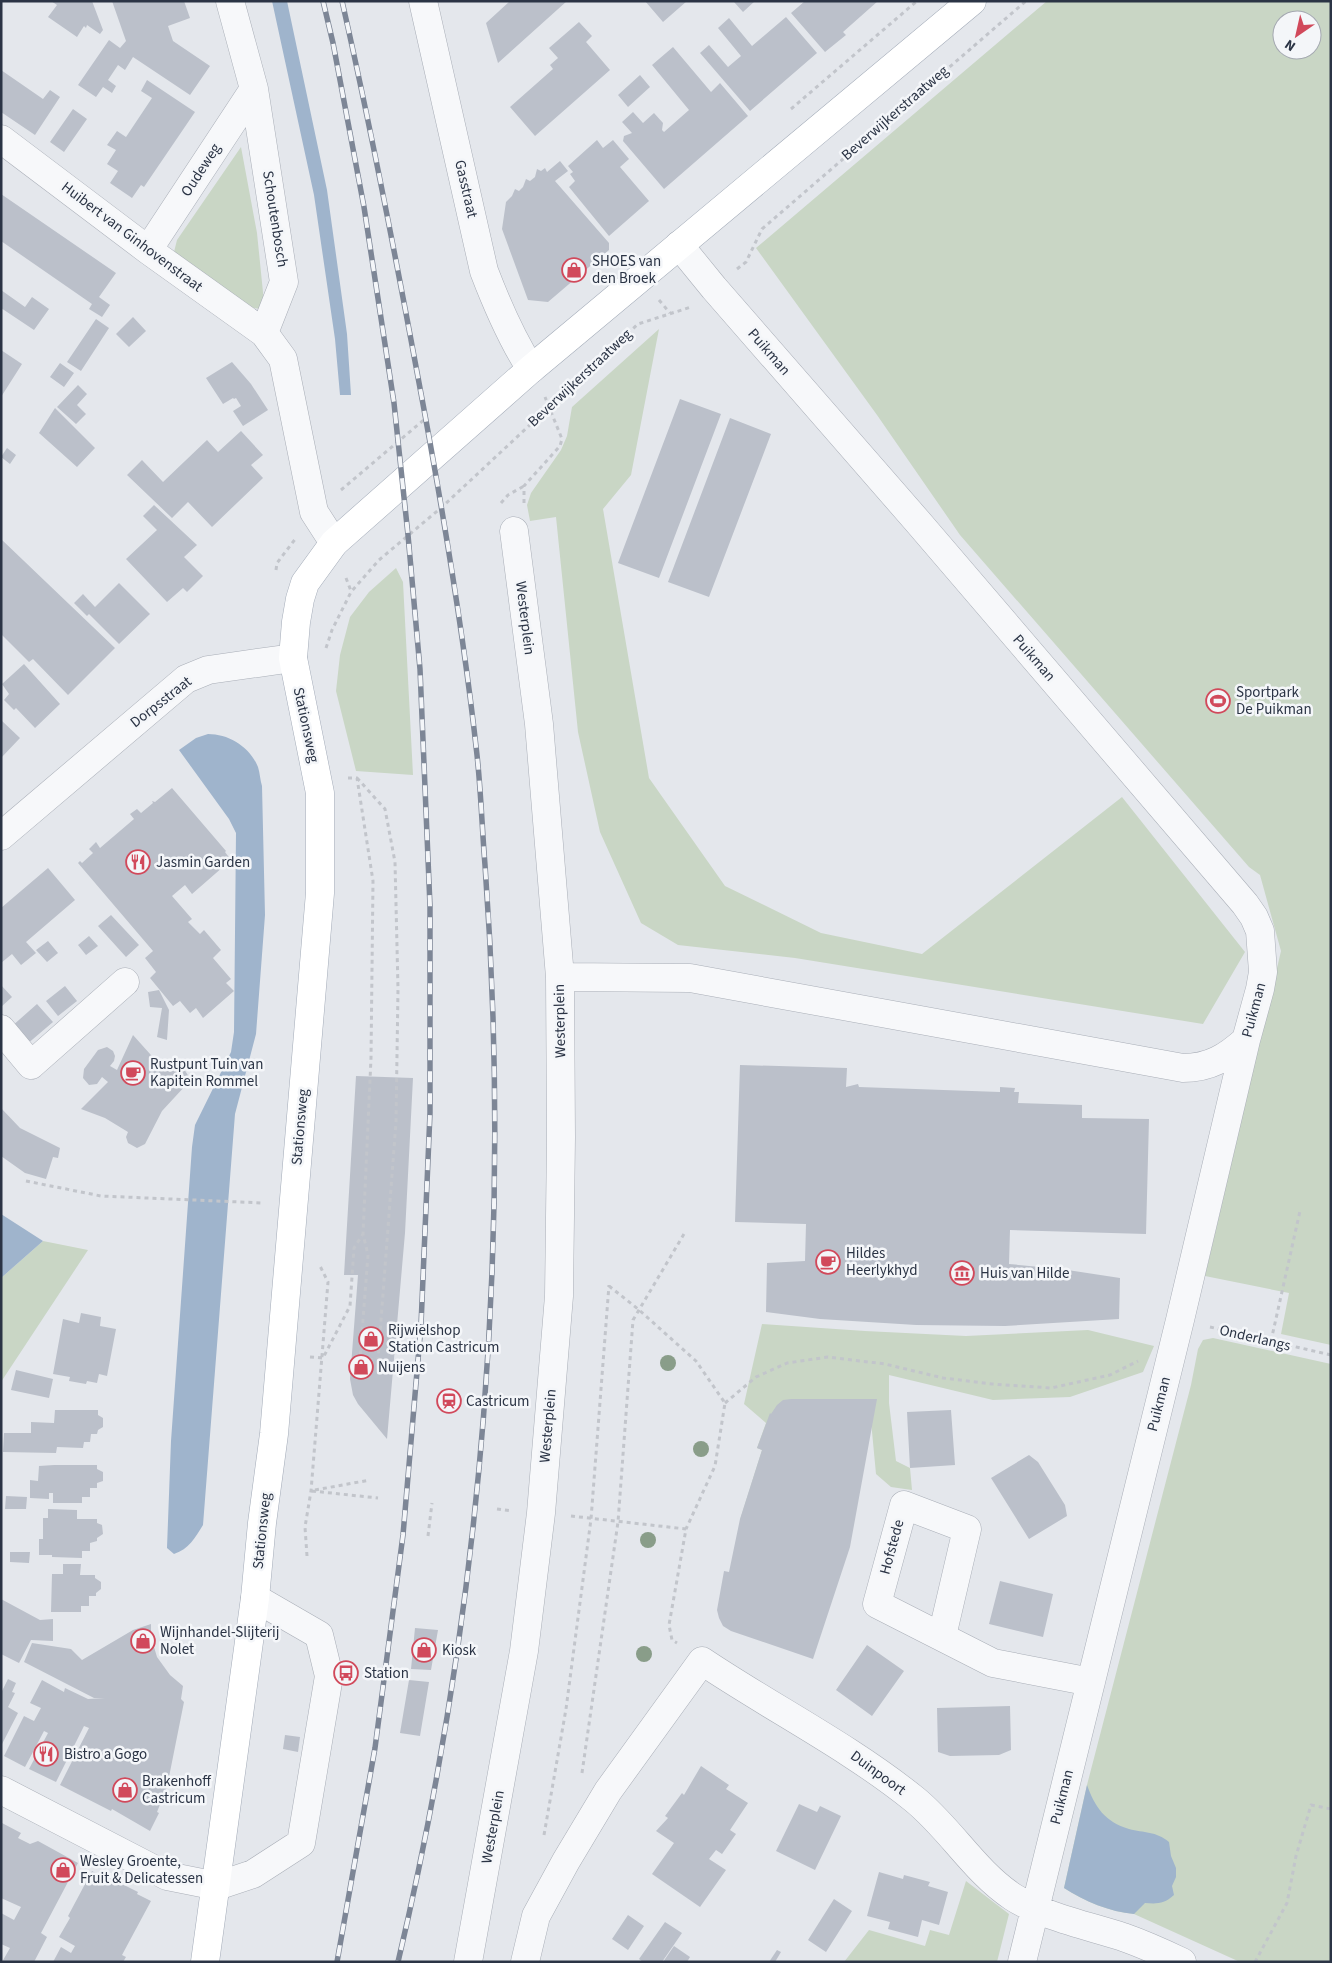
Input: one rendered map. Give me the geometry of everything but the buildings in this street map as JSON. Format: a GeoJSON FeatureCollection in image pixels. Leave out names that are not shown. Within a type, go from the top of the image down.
{"type":"FeatureCollection","features":[{"type":"Feature","properties":{"kind":"main road"},"geometry":{"type":"LineString","coordinates":[[293,658],[296,622],[305,583],[334,543],[531,369],[972,1]]}},
{"type":"Feature","properties":{"kind":"main road","name":"Stationsweg"},"geometry":{"type":"LineString","coordinates":[[205,1962],[217,1886],[255,1598],[262,1523],[274,1434],[320,893],[320,794],[293,658]]}},
{"type":"Feature","properties":{"kind":"street","name":"Schoutenbosch"},"geometry":{"type":"LineString","coordinates":[[230,1],[254,89],[284,282],[264,333]]}},
{"type":"Feature","properties":{"kind":"street","name":"Gasstraat"},"geometry":{"type":"LineString","coordinates":[[423,1],[484,271],[497,306],[514,342],[531,369]]}},
{"type":"Feature","properties":{"kind":"street","name":"Oudeweg"},"geometry":{"type":"LineString","coordinates":[[148,250],[254,89]]}},
{"type":"Feature","properties":{"kind":"street","name":"Huibert van Ginhovenstraat"},"geometry":{"type":"LineString","coordinates":[[1,139],[148,250],[264,333]]}},
{"type":"Feature","properties":{"kind":"street","name":"Puikman"},"geometry":{"type":"LineString","coordinates":[[679,245],[1232,889],[1254,917],[1261,937],[1263,972],[1022,1962]]}},
{"type":"Feature","properties":{"kind":"street"},"geometry":{"type":"LineString","coordinates":[[264,333],[283,359],[314,512],[334,543]]}},
{"type":"Feature","properties":{"kind":"street","name":"Westerplein"},"geometry":{"type":"LineString","coordinates":[[468,1962],[524,1651],[541,1513],[559,1296],[561,1137],[560,977],[539,724],[514,531]]}},
{"type":"Feature","properties":{"kind":"street","name":"Dorpsstraat"},"geometry":{"type":"LineString","coordinates":[[1,836],[186,679],[208,670],[293,658]]}},
{"type":"Feature","properties":{"kind":"street"},"geometry":{"type":"LineString","coordinates":[[560,977],[690,978],[1183,1068],[1196,1068],[1211,1064],[1224,1058],[1246,1040]]}},
{"type":"Feature","properties":{"kind":"street"},"geometry":{"type":"LineString","coordinates":[[1,1029],[32,1065],[125,982]]}},
{"type":"Feature","properties":{"kind":"street","name":"Hofstede"},"geometry":{"type":"LineString","coordinates":[[942,1636],[968,1529],[904,1505],[877,1604],[993,1663],[1091,1682]]}},
{"type":"Feature","properties":{"kind":"street"},"geometry":{"type":"LineString","coordinates":[[1,1790],[167,1876],[217,1886],[253,1874],[301,1843],[329,1676],[320,1634],[255,1598]]}},
{"type":"Feature","properties":{"kind":"street"},"geometry":{"type":"LineString","coordinates":[[525,1962],[536,1916],[571,1853],[608,1791],[702,1660]]}},
{"type":"Feature","properties":{"kind":"street","name":"Duinpoort"},"geometry":{"type":"LineString","coordinates":[[702,1660],[884,1775],[926,1808],[990,1879],[1013,1897],[1035,1908],[1126,1938],[1182,1962]]}},
{"type":"Feature","properties":{"kind":"path","name":"Beverwijkerstraatweg"},"geometry":{"type":"LineString","coordinates":[[293,658],[326,651],[332,630],[351,592],[380,560],[442,506],[638,324],[689,309],[746,262],[762,229],[1026,1]]}},
{"type":"Feature","properties":{"kind":"path"},"geometry":{"type":"LineString","coordinates":[[514,531],[525,515],[524,486],[560,446],[562,439],[531,369]]}},
{"type":"Feature","properties":{"kind":"path"},"geometry":{"type":"LineString","coordinates":[[318,780],[357,778]]}},
{"type":"Feature","properties":{"kind":"path"},"geometry":{"type":"LineString","coordinates":[[357,778],[385,809],[394,862],[398,989],[396,1122],[378,1360],[360,1358],[368,1256],[363,1233],[371,1058],[373,882],[357,778]]}},
{"type":"Feature","properties":{"kind":"path"},"geometry":{"type":"LineString","coordinates":[[26,1181],[101,1196],[245,1202]]}},
{"type":"Feature","properties":{"kind":"path"},"geometry":{"type":"LineString","coordinates":[[1271,1341],[1300,1211]]}},
{"type":"Feature","properties":{"kind":"path"},"geometry":{"type":"LineString","coordinates":[[323,1358],[350,1306],[354,1248],[363,1233]]}},
{"type":"Feature","properties":{"kind":"path"},"geometry":{"type":"LineString","coordinates":[[582,1774],[618,1522],[633,1320],[684,1234]]}},
{"type":"Feature","properties":{"kind":"path"},"geometry":{"type":"LineString","coordinates":[[307,1556],[305,1527],[312,1491],[328,1282],[320,1265]]}},
{"type":"Feature","properties":{"kind":"path"},"geometry":{"type":"LineString","coordinates":[[544,1836],[566,1709],[591,1519],[609,1285],[696,1361],[724,1403],[715,1466],[686,1529],[669,1625],[672,1640],[702,1660]]}},
{"type":"Feature","properties":{"kind":"path"},"geometry":{"type":"LineString","coordinates":[[724,1403],[756,1377],[787,1363],[828,1357],[885,1364],[943,1378],[1051,1388],[1110,1376],[1177,1331]]}},
{"type":"Feature","properties":{"kind":"path","name":"Onderlangs"},"geometry":{"type":"LineString","coordinates":[[1177,1331],[1271,1341],[1331,1355]]}},
{"type":"Feature","properties":{"kind":"path"},"geometry":{"type":"LineString","coordinates":[[281,1355],[323,1358]]}},
{"type":"Feature","properties":{"kind":"path"},"geometry":{"type":"LineString","coordinates":[[312,1491],[370,1480]]}},
{"type":"Feature","properties":{"kind":"path"},"geometry":{"type":"LineString","coordinates":[[312,1491],[378,1498]]}},
{"type":"Feature","properties":{"kind":"path"},"geometry":{"type":"LineString","coordinates":[[428,1536],[432,1503]]}},
{"type":"Feature","properties":{"kind":"path"},"geometry":{"type":"LineString","coordinates":[[541,1513],[686,1529]]}},
{"type":"Feature","properties":{"kind":"path"},"geometry":{"type":"LineString","coordinates":[[1256,1962],[1287,1903],[1296,1856],[1311,1805],[1331,1809]]}},
{"type":"Feature","properties":{"kind":"green space","name":"Sportpark De Puikman"},"geometry":{"type":"Polygon","coordinates":[[[1047,1],[1331,1],[1331,1345],[1281,1334],[1289,1293],[1205,1276],[1281,951],[1260,875],[1249,867],[960,535],[877,415],[756,248],[1047,1]]]}},
{"type":"Feature","properties":{"kind":"green space"},"geometry":{"type":"Polygon","coordinates":[[[241,147],[257,233],[264,302],[260,309],[248,307],[173,256],[177,240],[241,147]]]}},
{"type":"Feature","properties":{"kind":"green space"},"geometry":{"type":"Polygon","coordinates":[[[659,329],[631,475],[603,509],[649,778],[725,886],[821,933],[922,954],[1122,797],[1245,952],[1203,1024],[795,958],[678,945],[641,923],[600,832],[578,732],[556,517],[530,521],[527,505],[531,493],[561,450],[567,436],[572,407],[659,329]]]}},
{"type":"Feature","properties":{"kind":"green space"},"geometry":{"type":"Polygon","coordinates":[[[396,568],[403,582],[413,775],[356,771],[336,691],[340,655],[350,617],[369,592],[396,568]]]}},
{"type":"Feature","properties":{"kind":"green space"},"geometry":{"type":"Polygon","coordinates":[[[43,1241],[88,1250],[1,1382],[1,1278],[43,1241]]]}},
{"type":"Feature","properties":{"kind":"green space"},"geometry":{"type":"Polygon","coordinates":[[[762,1324],[966,1336],[1088,1330],[1154,1346],[1143,1372],[1070,1397],[993,1400],[889,1375],[889,1403],[896,1461],[910,1468],[912,1490],[891,1487],[876,1474],[871,1421],[798,1534],[740,1520],[762,1450],[757,1448],[766,1423],[744,1404],[762,1324]]]}},
{"type":"Feature","properties":{"kind":"green space"},"geometry":{"type":"Polygon","coordinates":[[[1213,1338],[1331,1364],[1331,1962],[1240,1962],[1134,1914],[1098,1905],[1064,1888],[1087,1785],[1191,1385],[1198,1349],[1203,1340],[1213,1338]]]}},
{"type":"Feature","properties":{"kind":"green space"},"geometry":{"type":"Polygon","coordinates":[[[966,1881],[1009,1914],[997,1962],[844,1962],[869,1930],[925,1946],[930,1930],[949,1935],[966,1881]]]}},
{"type":"Feature","properties":{"kind":"water"},"geometry":{"type":"Polygon","coordinates":[[[272,1],[287,1],[327,190],[347,334],[351,395],[340,395],[335,339],[314,195],[272,1]]]}},
{"type":"Feature","properties":{"kind":"water"},"geometry":{"type":"Polygon","coordinates":[[[208,734],[224,736],[238,743],[250,753],[258,767],[262,786],[265,915],[256,1034],[235,1114],[203,1525],[188,1546],[174,1554],[167,1548],[171,1441],[192,1147],[195,1125],[231,1052],[234,1032],[236,833],[229,819],[179,750],[196,738],[208,734]]]}},
{"type":"Feature","properties":{"kind":"water"},"geometry":{"type":"Polygon","coordinates":[[[1,1214],[43,1241],[1,1278],[1,1214]]]}},
{"type":"Feature","properties":{"kind":"water"},"geometry":{"type":"Polygon","coordinates":[[[1087,1785],[1097,1807],[1107,1818],[1129,1829],[1155,1834],[1169,1842],[1171,1856],[1176,1868],[1176,1877],[1172,1886],[1174,1895],[1160,1903],[1145,1903],[1134,1914],[1098,1905],[1064,1888],[1087,1785]]]}},
{"type":"Feature","properties":{"kind":"railway"},"geometry":{"type":"LineString","coordinates":[[323,1],[333,43],[364,207],[394,403],[420,669],[430,906],[430,1113],[421,1325],[403,1535],[375,1748],[337,1962]]}},
{"type":"Feature","properties":{"kind":"railway"},"geometry":{"type":"LineString","coordinates":[[342,1],[400,279],[451,563],[478,769],[492,1003],[495,1141],[492,1279],[484,1416],[470,1554],[451,1691],[427,1827],[398,1962]]}},
{"type":"Feature","properties":{"kind":"place","name":"SHOES van den Broek"},"geometry":{"type":"Point","coordinates":[574,270]}},
{"type":"Feature","properties":{"kind":"place","name":"Sportpark De Puikman"},"geometry":{"type":"Point","coordinates":[1218,701]}},
{"type":"Feature","properties":{"kind":"place","name":"Jasmin Garden"},"geometry":{"type":"Point","coordinates":[138,862]}},
{"type":"Feature","properties":{"kind":"place","name":"Rustpunt Tuin van Kapitein Rommel"},"geometry":{"type":"Point","coordinates":[133,1073]}},
{"type":"Feature","properties":{"kind":"place","name":"Hildes Heerlykhyd"},"geometry":{"type":"Point","coordinates":[828,1262]}},
{"type":"Feature","properties":{"kind":"place","name":"Huis van Hilde"},"geometry":{"type":"Point","coordinates":[962,1273]}},
{"type":"Feature","properties":{"kind":"place","name":"Rijwielshop Station Castricum"},"geometry":{"type":"Point","coordinates":[371,1339]}},
{"type":"Feature","properties":{"kind":"place","name":"Nuijens"},"geometry":{"type":"Point","coordinates":[361,1367]}},
{"type":"Feature","properties":{"kind":"place","name":"Castricum"},"geometry":{"type":"Point","coordinates":[449,1401]}},
{"type":"Feature","properties":{"kind":"place","name":"Wijnhandel-Slijterij Nolet"},"geometry":{"type":"Point","coordinates":[143,1641]}},
{"type":"Feature","properties":{"kind":"place","name":"Kiosk"},"geometry":{"type":"Point","coordinates":[424,1650]}},
{"type":"Feature","properties":{"kind":"place","name":"Station"},"geometry":{"type":"Point","coordinates":[346,1673]}},
{"type":"Feature","properties":{"kind":"place","name":"Bistro a Gogo"},"geometry":{"type":"Point","coordinates":[46,1754]}},
{"type":"Feature","properties":{"kind":"place","name":"Brakenhoff Castricum"},"geometry":{"type":"Point","coordinates":[125,1790]}},
{"type":"Feature","properties":{"kind":"place","name":"Wesley Groente, Fruit & Delicatessen"},"geometry":{"type":"Point","coordinates":[63,1870]}}]}
